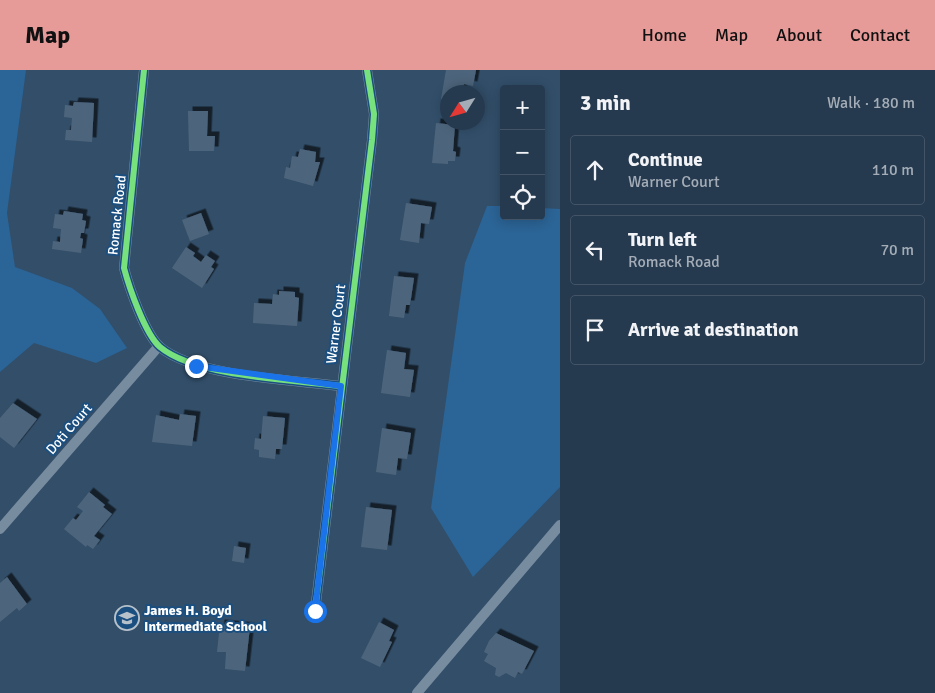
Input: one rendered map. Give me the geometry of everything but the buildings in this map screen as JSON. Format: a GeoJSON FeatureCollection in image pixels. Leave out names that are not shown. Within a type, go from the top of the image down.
{"type":"FeatureCollection","features":[{"type":"Feature","properties":{"kind":"street","name":"Romack Road"},"geometry":{"type":"LineString","coordinates":[[144,70],[124,268],[131,295],[159,346]]}},
{"type":"Feature","properties":{"kind":"street","name":"Warner Court"},"geometry":{"type":"LineString","coordinates":[[315,611],[372,140],[374,114],[367,70]]}},
{"type":"Feature","properties":{"kind":"street"},"geometry":{"type":"LineString","coordinates":[[159,346],[196,366],[341,386]]}},
{"type":"Feature","properties":{"kind":"street","name":"Doti Court"},"geometry":{"type":"LineString","coordinates":[[0,529],[159,346]]}},
{"type":"Feature","properties":{"kind":"street"},"geometry":{"type":"LineString","coordinates":[[417,693],[560,525]]}},
{"type":"Feature","properties":{"kind":"shaded area"},"geometry":{"type":"Polygon","coordinates":[[[0,70],[26,70],[7,213],[15,267],[72,288],[100,309],[127,348],[96,363],[34,343],[0,372],[0,70]]]}},
{"type":"Feature","properties":{"kind":"shaded area"},"geometry":{"type":"Polygon","coordinates":[[[487,206],[500,206],[500,220],[545,220],[545,208],[560,209],[560,487],[473,577],[431,508],[465,263],[487,206]]]}},
{"type":"Feature","properties":{"kind":"cycle path"},"geometry":{"type":"LineString","coordinates":[[144,70],[124,268],[143,321],[154,341],[176,357],[220,371],[246,376],[341,386]]}},
{"type":"Feature","properties":{"kind":"cycle path"},"geometry":{"type":"LineString","coordinates":[[315,611],[372,140],[374,114],[367,70]]}},
{"type":"Feature","properties":{"kind":"place","name":"James H. Boyd Intermediate School"},"geometry":{"type":"Point","coordinates":[127,618]}},
{"type":"Feature","properties":{"kind":"route"},"geometry":{"type":"LineString","coordinates":[[196,366],[341,386],[315,611]]}}]}
